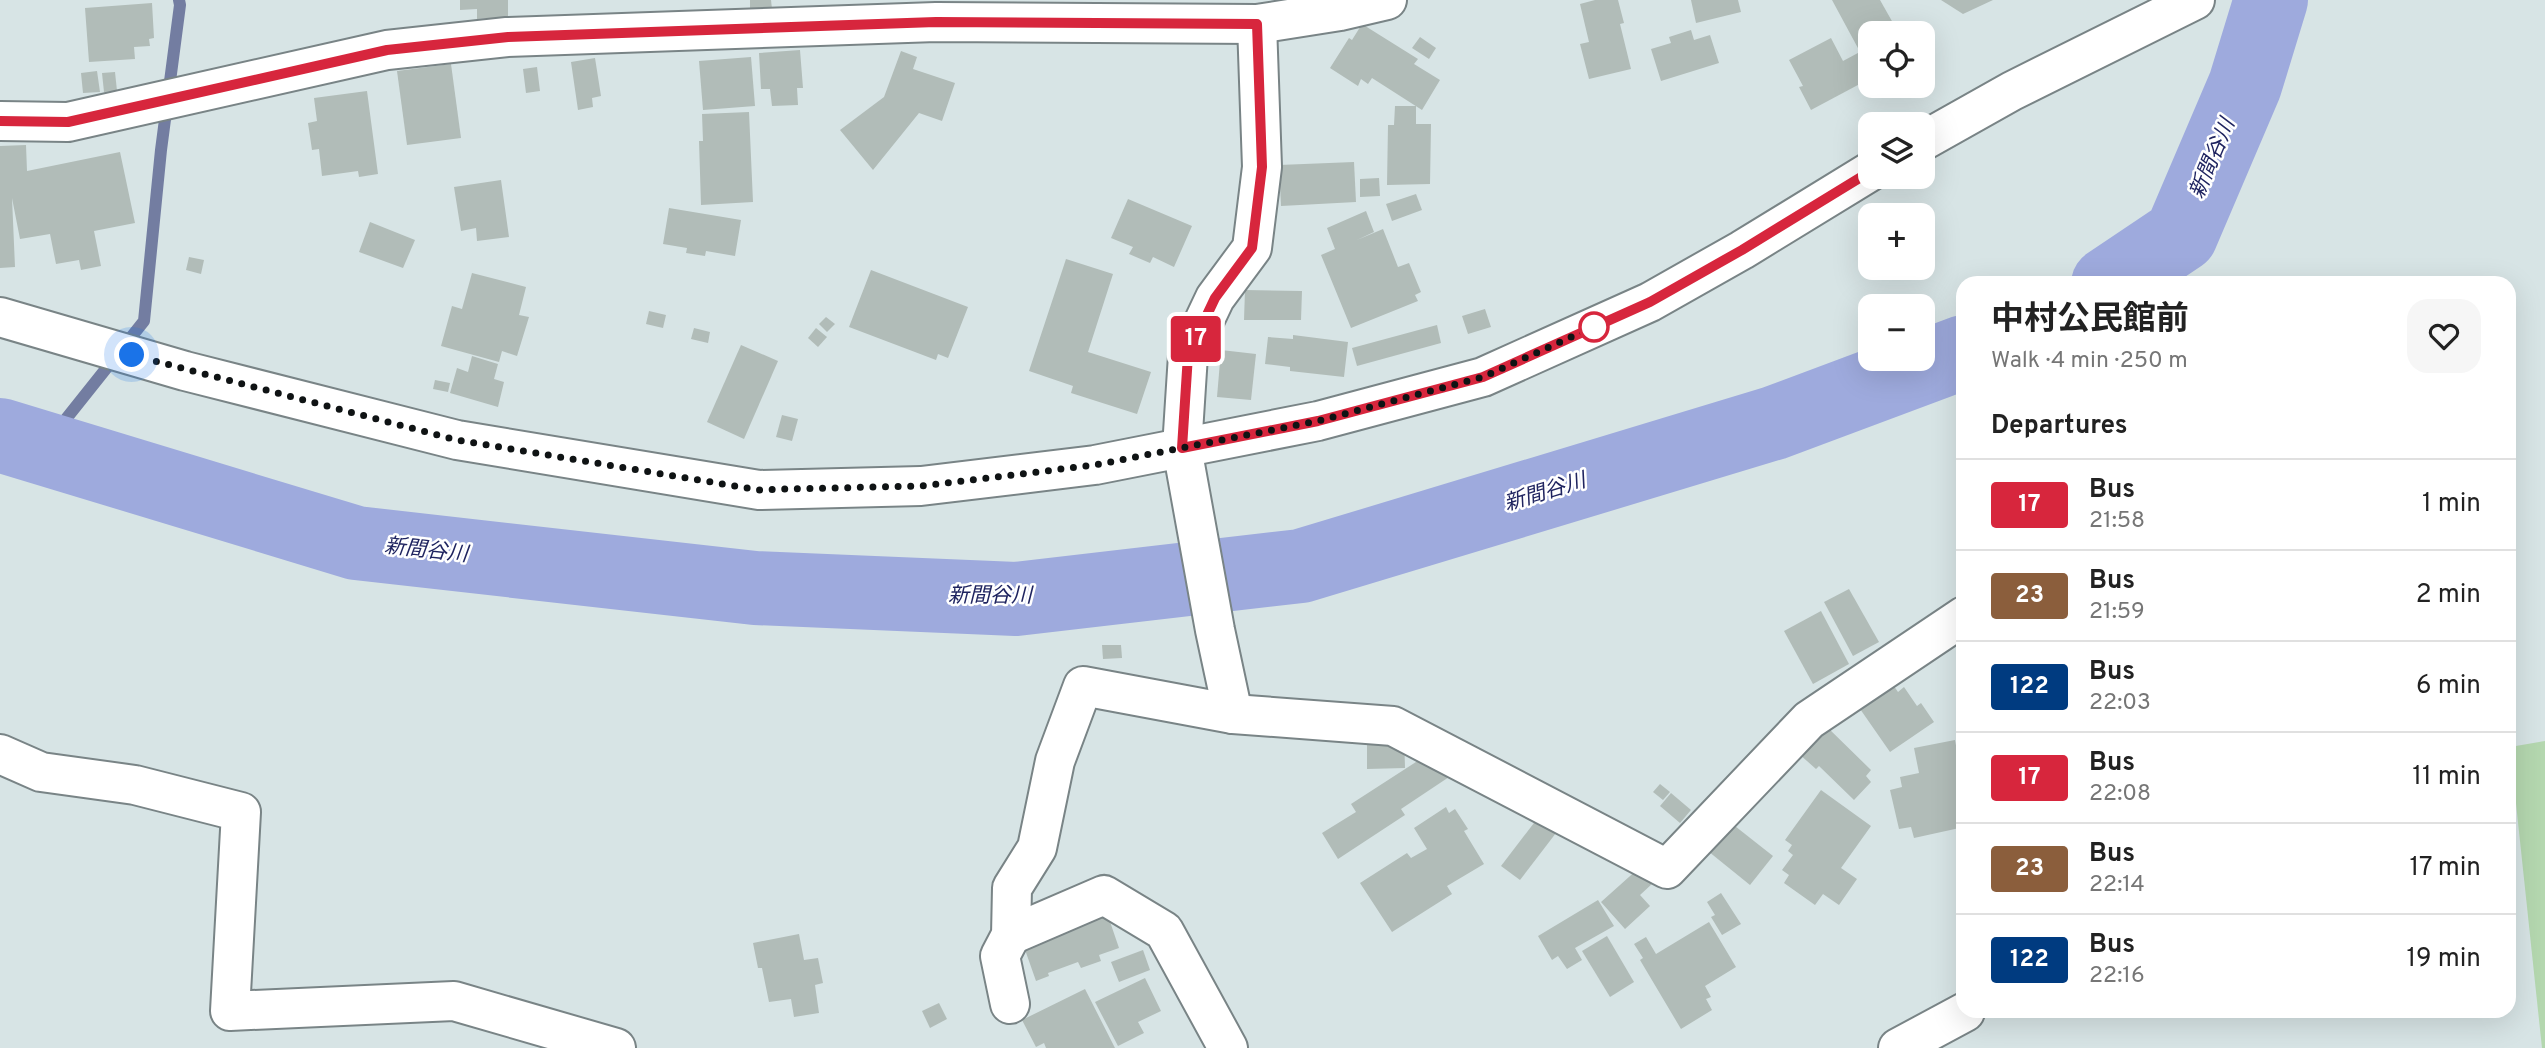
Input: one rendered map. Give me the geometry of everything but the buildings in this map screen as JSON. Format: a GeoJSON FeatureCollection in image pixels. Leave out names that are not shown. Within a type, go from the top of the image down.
{"type":"FeatureCollection","features":[{"type":"Feature","properties":{"kind":"street"},"geometry":{"type":"LineString","coordinates":[[0,121],[68,122],[387,50],[508,37],[936,22],[1257,24],[1340,5],[1387,0]]}},
{"type":"Feature","properties":{"kind":"street"},"geometry":{"type":"LineString","coordinates":[[1935,134],[2012,90],[2195,0]]}},
{"type":"Feature","properties":{"kind":"street"},"geometry":{"type":"LineString","coordinates":[[1233,715],[1214,629],[1182,448],[1188,355],[1215,298],[1252,248],[1262,167],[1257,24]]}},
{"type":"Feature","properties":{"kind":"street"},"geometry":{"type":"LineString","coordinates":[[0,317],[185,370],[457,440],[759,490],[921,486],[1095,465],[1318,421],[1483,377],[1650,302],[1858,179]]}},
{"type":"Feature","properties":{"kind":"street"},"geometry":{"type":"LineString","coordinates":[[1010,1004],[1000,956],[1011,935],[1012,888],[1037,848],[1055,761],[1083,686],[1233,715],[1393,726],[1667,869],[1810,720],[1956,621]]}},
{"type":"Feature","properties":{"kind":"street"},"geometry":{"type":"LineString","coordinates":[[0,754],[41,772],[135,785],[241,812],[230,1011],[454,1001],[616,1048]]}},
{"type":"Feature","properties":{"kind":"street"},"geometry":{"type":"LineString","coordinates":[[1011,935],[1104,895],[1164,931],[1228,1048]]}},
{"type":"Feature","properties":{"kind":"street"},"geometry":{"type":"LineString","coordinates":[[1898,1048],[1956,1017]]}},
{"type":"Feature","properties":{"kind":"green space"},"geometry":{"type":"Polygon","coordinates":[[[2545,741],[2545,1048],[2542,1048],[2516,803],[2516,746],[2545,741]]]}},
{"type":"Feature","properties":{"kind":"waterway"},"geometry":{"type":"LineString","coordinates":[[42,449],[144,321],[179,0]]}},
{"type":"Feature","properties":{"kind":"waterway","name":"新間谷川"},"geometry":{"type":"LineString","coordinates":[[2120,276],[2181,235],[2245,85],[2271,0]]}},
{"type":"Feature","properties":{"kind":"waterway","name":"新間谷川"},"geometry":{"type":"LineString","coordinates":[[0,435],[356,543],[755,588],[1016,599],[1301,566],[1774,423],[1956,355]]}},
{"type":"Feature","properties":{"kind":"bus line","name":"17"},"geometry":{"type":"LineString","coordinates":[[0,121],[68,122],[387,50],[508,37],[936,22],[1257,24],[1262,167],[1252,248],[1215,298],[1188,355],[1182,448],[1318,421],[1483,377],[1650,302],[1858,179]]}},
{"type":"Feature","properties":{"kind":"route"},"geometry":{"type":"LineString","coordinates":[[132,355],[457,440],[759,490],[921,486],[1095,465],[1318,421],[1483,377],[1602,323],[1594,327]]}}]}
